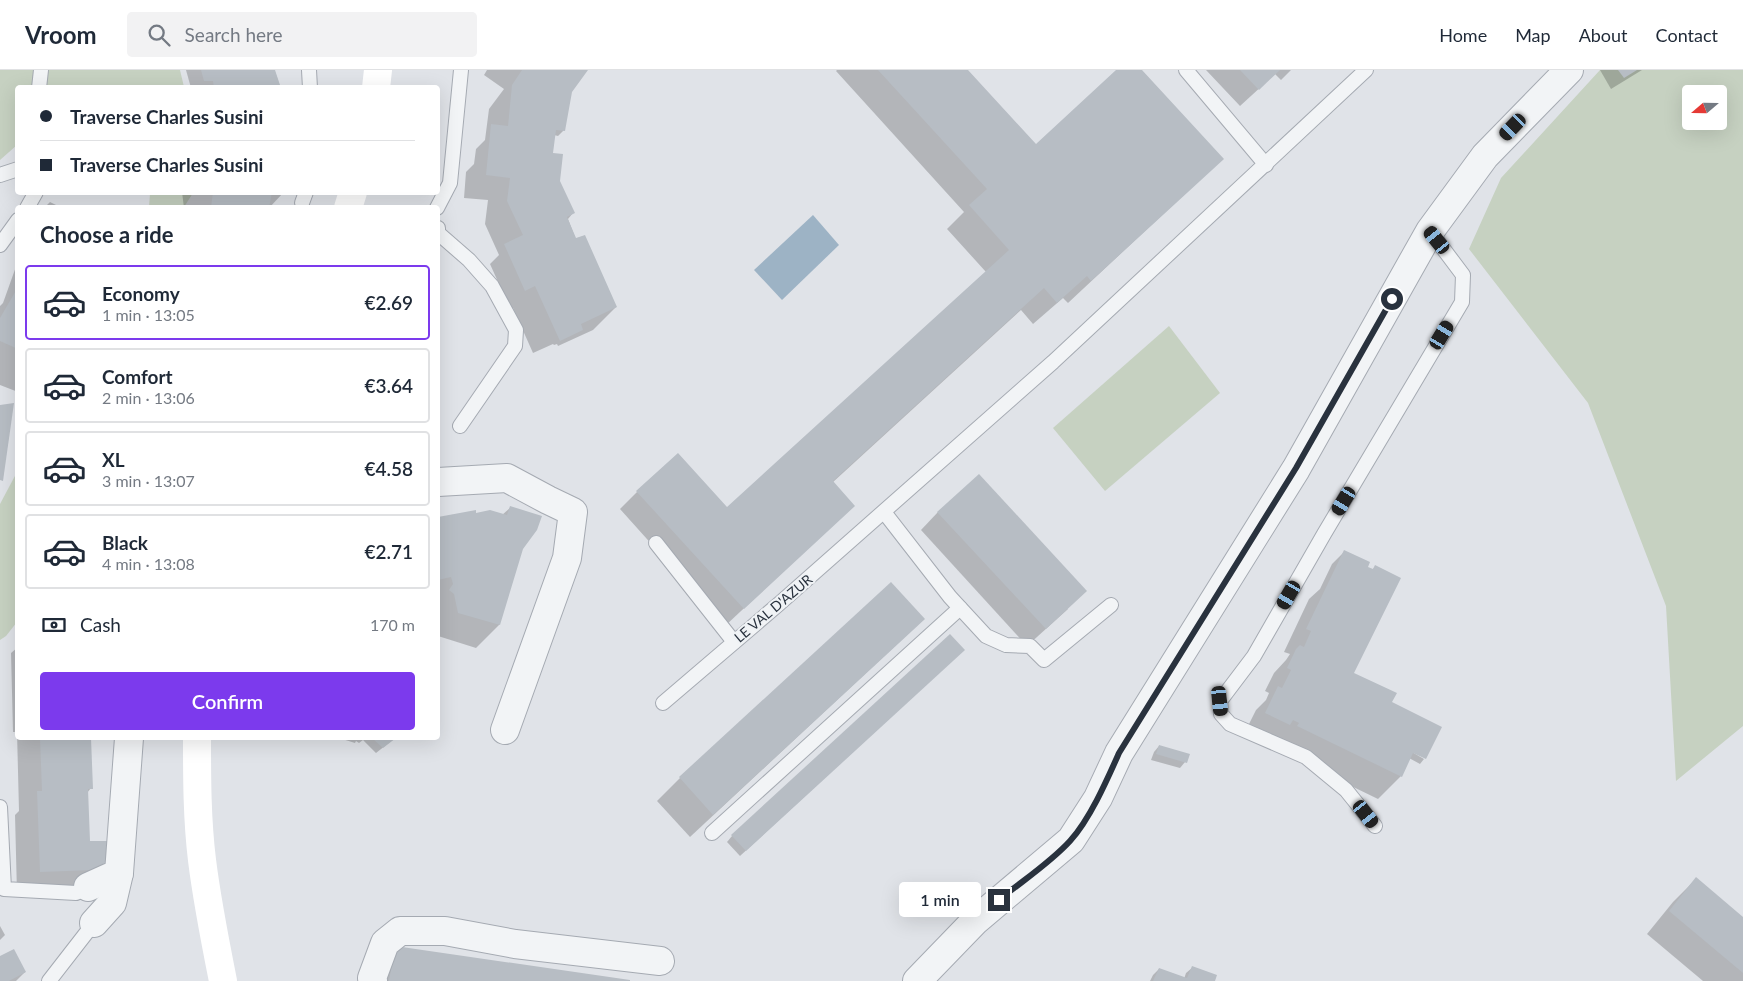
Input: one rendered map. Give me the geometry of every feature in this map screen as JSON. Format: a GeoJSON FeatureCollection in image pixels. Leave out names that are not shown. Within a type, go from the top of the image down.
{"type":"FeatureCollection","features":[{"type":"Feature","properties":{"kind":"street"},"geometry":{"type":"LineString","coordinates":[[376,85],[378,70]]}},
{"type":"Feature","properties":{"kind":"street"},"geometry":{"type":"LineString","coordinates":[[917,981],[975,921],[1071,840],[1098,798],[1119,753],[1296,468],[1430,231],[1485,156],[1569,70]]}},
{"type":"Feature","properties":{"kind":"street"},"geometry":{"type":"LineString","coordinates":[[440,482],[507,478],[573,512],[567,558],[505,730]]}},
{"type":"Feature","properties":{"kind":"street"},"geometry":{"type":"LineString","coordinates":[[94,923],[112,903],[119,873],[129,740]]}},
{"type":"Feature","properties":{"kind":"street"},"geometry":{"type":"LineString","coordinates":[[197,740],[197,803],[202,858],[208,910],[223,981]]}},
{"type":"Feature","properties":{"kind":"street"},"geometry":{"type":"LineString","coordinates":[[88,887],[119,873]]}},
{"type":"Feature","properties":{"kind":"street"},"geometry":{"type":"LineString","coordinates":[[373,981],[372,978],[385,943],[400,931],[446,931],[515,944],[660,961]]}},
{"type":"Feature","properties":{"kind":"lane"},"geometry":{"type":"LineString","coordinates":[[39,85],[41,70]]}},
{"type":"Feature","properties":{"kind":"lane"},"geometry":{"type":"LineString","coordinates":[[309,70],[310,85]]}},
{"type":"Feature","properties":{"kind":"lane"},"geometry":{"type":"LineString","coordinates":[[439,205],[450,183],[461,70]]}},
{"type":"Feature","properties":{"kind":"lane"},"geometry":{"type":"LineString","coordinates":[[1186,70],[1266,165]]}},
{"type":"Feature","properties":{"kind":"lane","name":"LE VAL D'AZUR"},"geometry":{"type":"LineString","coordinates":[[662,704],[780,604],[1053,362],[1266,165],[1357,73]]}},
{"type":"Feature","properties":{"kind":"lane"},"geometry":{"type":"LineString","coordinates":[[0,175],[15,170]]}},
{"type":"Feature","properties":{"kind":"lane"},"geometry":{"type":"LineString","coordinates":[[0,244],[15,224]]}},
{"type":"Feature","properties":{"kind":"lane"},"geometry":{"type":"LineString","coordinates":[[1375,826],[1346,790],[1306,757],[1230,724],[1221,714],[1220,701],[1254,656],[1462,302],[1463,275],[1430,231]]}},
{"type":"Feature","properties":{"kind":"lane"},"geometry":{"type":"LineString","coordinates":[[440,235],[469,260],[492,286],[516,330],[516,346],[460,426]]}},
{"type":"Feature","properties":{"kind":"lane"},"geometry":{"type":"LineString","coordinates":[[884,512],[960,608],[986,636],[1006,645],[1030,646],[1044,660],[1111,605]]}},
{"type":"Feature","properties":{"kind":"lane"},"geometry":{"type":"LineString","coordinates":[[656,543],[734,642]]}},
{"type":"Feature","properties":{"kind":"lane"},"geometry":{"type":"LineString","coordinates":[[712,833],[960,608]]}},
{"type":"Feature","properties":{"kind":"lane"},"geometry":{"type":"LineString","coordinates":[[0,807],[2,890],[76,893],[88,887]]}},
{"type":"Feature","properties":{"kind":"lane"},"geometry":{"type":"LineString","coordinates":[[49,981],[94,923]]}},
{"type":"Feature","properties":{"kind":"green space"},"geometry":{"type":"Polygon","coordinates":[[[0,70],[180,70],[184,85],[15,85],[15,147],[0,160],[0,70]]]}},
{"type":"Feature","properties":{"kind":"green space"},"geometry":{"type":"Polygon","coordinates":[[[1600,70],[1743,70],[1743,726],[1676,781],[1666,606],[1588,403],[1469,249],[1501,178],[1600,70]]]}},
{"type":"Feature","properties":{"kind":"green space"},"geometry":{"type":"Polygon","coordinates":[[[150,195],[192,195],[185,205],[149,205],[150,195]]]}},
{"type":"Feature","properties":{"kind":"green space"},"geometry":{"type":"Polygon","coordinates":[[[1169,326],[1220,393],[1105,491],[1053,428],[1169,326]]]}},
{"type":"Feature","properties":{"kind":"green space"},"geometry":{"type":"Polygon","coordinates":[[[15,476],[15,625],[6,636],[0,640],[0,504],[15,476]]]}},
{"type":"Feature","properties":{"kind":"water"},"geometry":{"type":"Polygon","coordinates":[[[813,215],[839,245],[782,300],[754,270],[813,215]]]}},
{"type":"Feature","properties":{"kind":"building"},"geometry":{"type":"Polygon","coordinates":[[[201,70],[275,70],[280,85],[214,85],[213,81],[204,81],[201,70]]]}},
{"type":"Feature","properties":{"kind":"building"},"geometry":{"type":"Polygon","coordinates":[[[522,70],[588,70],[572,92],[565,131],[556,130],[553,153],[563,154],[560,181],[575,213],[567,217],[576,238],[585,235],[617,307],[581,324],[583,330],[560,341],[535,286],[525,291],[504,244],[523,235],[507,201],[510,178],[486,175],[491,124],[508,126],[512,85],[522,70]]]}},
{"type":"Feature","properties":{"kind":"building"},"geometry":{"type":"Polygon","coordinates":[[[878,70],[968,70],[1036,144],[1116,70],[1142,70],[1224,159],[1091,281],[1087,276],[1057,303],[1044,288],[833,481],[855,506],[744,609],[636,491],[678,453],[727,507],[1009,250],[969,205],[987,189],[878,70]]]}},
{"type":"Feature","properties":{"kind":"building"},"geometry":{"type":"Polygon","coordinates":[[[1240,70],[1280,70],[1259,90],[1240,70]]]}},
{"type":"Feature","properties":{"kind":"building"},"geometry":{"type":"Polygon","coordinates":[[[1618,70],[1637,70],[1624,78],[1618,70]]]}},
{"type":"Feature","properties":{"kind":"building"},"geometry":{"type":"Polygon","coordinates":[[[213,195],[271,195],[270,205],[211,205],[213,195]]]}},
{"type":"Feature","properties":{"kind":"building"},"geometry":{"type":"Polygon","coordinates":[[[15,292],[15,348],[0,341],[0,318],[15,292]]]}},
{"type":"Feature","properties":{"kind":"building"},"geometry":{"type":"Polygon","coordinates":[[[14,403],[3,481],[0,480],[0,405],[14,403]]]}},
{"type":"Feature","properties":{"kind":"building"},"geometry":{"type":"Polygon","coordinates":[[[979,474],[1087,591],[1046,629],[937,512],[979,474]]]}},
{"type":"Feature","properties":{"kind":"building"},"geometry":{"type":"Polygon","coordinates":[[[510,506],[542,516],[537,530],[523,549],[500,625],[458,613],[454,594],[449,590],[453,584],[451,577],[440,580],[440,517],[476,510],[476,513],[490,510],[507,515],[510,506]]]}},
{"type":"Feature","properties":{"kind":"building"},"geometry":{"type":"Polygon","coordinates":[[[1344,550],[1370,562],[1368,567],[1373,569],[1375,565],[1401,578],[1354,673],[1397,693],[1392,702],[1442,727],[1426,759],[1413,753],[1402,777],[1297,726],[1299,723],[1293,720],[1290,725],[1265,713],[1278,686],[1282,688],[1291,670],[1287,668],[1296,649],[1300,645],[1304,647],[1311,631],[1306,629],[1344,550]]]}},
{"type":"Feature","properties":{"kind":"building"},"geometry":{"type":"Polygon","coordinates":[[[891,582],[925,619],[713,815],[679,777],[891,582]]]}},
{"type":"Feature","properties":{"kind":"building"},"geometry":{"type":"Polygon","coordinates":[[[950,634],[965,650],[746,851],[731,835],[950,634]]]}},
{"type":"Feature","properties":{"kind":"building"},"geometry":{"type":"Polygon","coordinates":[[[40,740],[91,740],[93,789],[88,789],[90,841],[107,841],[107,861],[94,870],[40,872],[37,791],[42,791],[40,740]]]}},
{"type":"Feature","properties":{"kind":"building"},"geometry":{"type":"Polygon","coordinates":[[[374,740],[393,740],[383,748],[374,740]]]}},
{"type":"Feature","properties":{"kind":"building"},"geometry":{"type":"Polygon","coordinates":[[[1159,745],[1190,754],[1187,763],[1156,754],[1159,745]]]}},
{"type":"Feature","properties":{"kind":"building"},"geometry":{"type":"Polygon","coordinates":[[[1696,877],[1743,917],[1743,973],[1669,911],[1696,877]]]}},
{"type":"Feature","properties":{"kind":"building"},"geometry":{"type":"Polygon","coordinates":[[[395,946],[630,980],[630,981],[389,981],[395,946]]]}},
{"type":"Feature","properties":{"kind":"building"},"geometry":{"type":"Polygon","coordinates":[[[14,949],[26,972],[9,981],[0,981],[0,956],[14,949]]]}},
{"type":"Feature","properties":{"kind":"building"},"geometry":{"type":"Polygon","coordinates":[[[1192,966],[1217,975],[1215,981],[1153,981],[1159,968],[1187,978],[1192,966]]]}},
{"type":"Feature","properties":{"kind":"route"},"geometry":{"type":"LineString","coordinates":[[999,900],[1071,840],[1098,798],[1119,753],[1296,468],[1392,299]]}}]}
